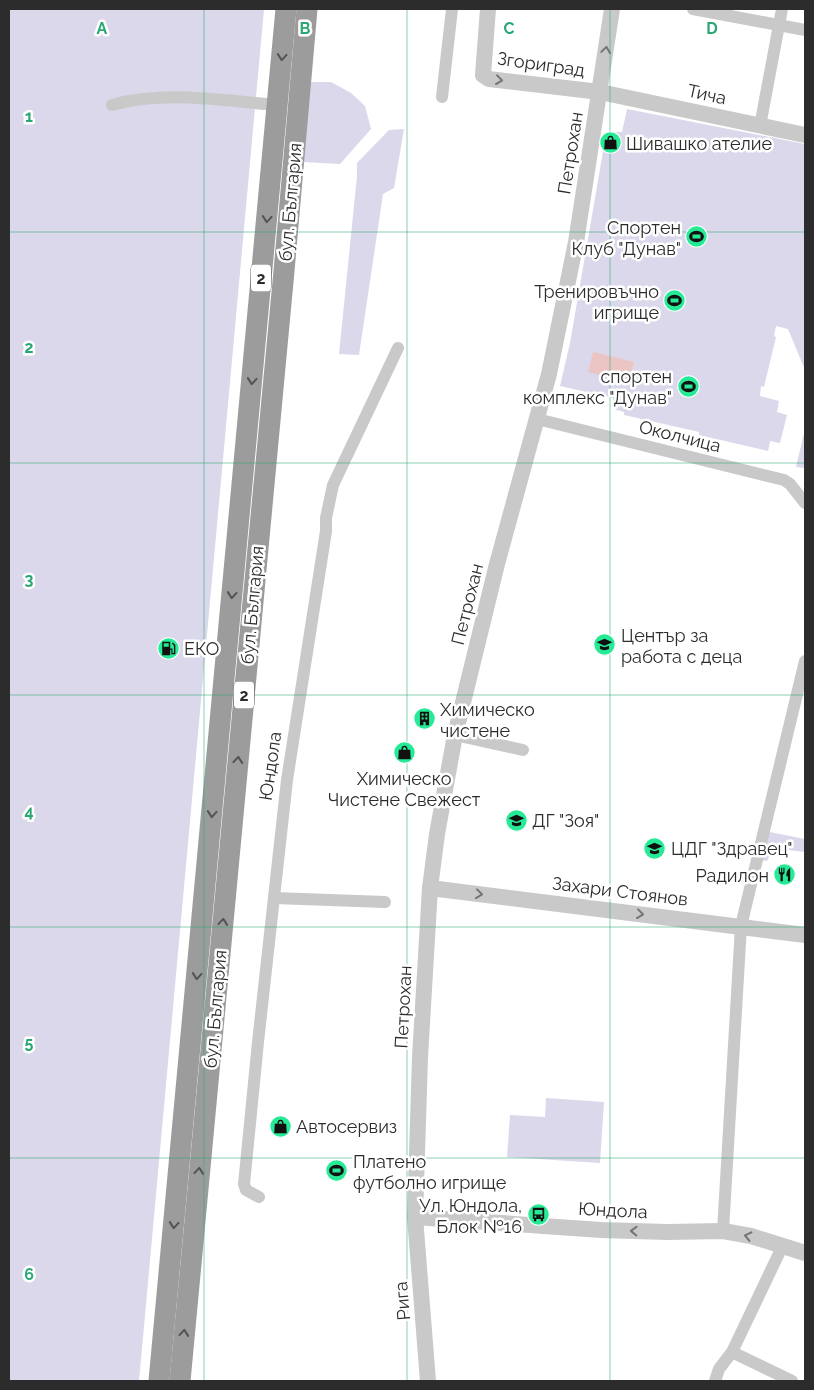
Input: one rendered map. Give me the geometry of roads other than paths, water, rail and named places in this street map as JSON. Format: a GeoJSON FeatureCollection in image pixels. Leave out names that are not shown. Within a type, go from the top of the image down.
{"type":"FeatureCollection","features":[{"type":"Feature","properties":{"kind":"highway","name":"бул. България"},"geometry":{"type":"LineString","coordinates":[[159,1381],[286,9]]}},
{"type":"Feature","properties":{"kind":"highway","name":"бул. България"},"geometry":{"type":"LineString","coordinates":[[180,1381],[307,9]]}},
{"type":"Feature","properties":{"kind":"street"},"geometry":{"type":"LineString","coordinates":[[442,97],[452,9]]}},
{"type":"Feature","properties":{"kind":"street","name":"Згориград"},"geometry":{"type":"LineString","coordinates":[[488,9],[483,74],[489,79],[600,92]]}},
{"type":"Feature","properties":{"kind":"street","name":"Петрохан"},"geometry":{"type":"LineString","coordinates":[[415,1217],[420,1057],[430,888],[437,834],[455,735],[561,324],[576,242],[612,9]]}},
{"type":"Feature","properties":{"kind":"street"},"geometry":{"type":"LineString","coordinates":[[692,9],[805,30]]}},
{"type":"Feature","properties":{"kind":"street"},"geometry":{"type":"LineString","coordinates":[[760,126],[782,9]]}},
{"type":"Feature","properties":{"kind":"street","name":"Тича"},"geometry":{"type":"LineString","coordinates":[[600,92],[805,134]]}},
{"type":"Feature","properties":{"kind":"street"},"geometry":{"type":"LineString","coordinates":[[112,105],[130,100],[177,98],[278,105]]}},
{"type":"Feature","properties":{"kind":"street","name":"Юндола"},"geometry":{"type":"LineString","coordinates":[[259,1197],[246,1190],[244,1184],[287,780],[326,532],[326,518],[333,485],[398,348]]}},
{"type":"Feature","properties":{"kind":"street","name":"Околчица"},"geometry":{"type":"LineString","coordinates":[[537,419],[784,480],[790,484],[805,503]]}},
{"type":"Feature","properties":{"kind":"street"},"geometry":{"type":"LineString","coordinates":[[723,1230],[741,926],[805,661]]}},
{"type":"Feature","properties":{"kind":"street"},"geometry":{"type":"LineString","coordinates":[[455,735],[524,750]]}},
{"type":"Feature","properties":{"kind":"street","name":"Захари Стоянов"},"geometry":{"type":"LineString","coordinates":[[430,888],[805,935]]}},
{"type":"Feature","properties":{"kind":"street"},"geometry":{"type":"LineString","coordinates":[[274,898],[384,902]]}},
{"type":"Feature","properties":{"kind":"street","name":"Юндола"},"geometry":{"type":"LineString","coordinates":[[415,1217],[601,1230],[667,1232],[723,1230],[783,1245],[805,1253]]}},
{"type":"Feature","properties":{"kind":"street","name":"Рига"},"geometry":{"type":"LineString","coordinates":[[415,1217],[428,1381]]}},
{"type":"Feature","properties":{"kind":"street"},"geometry":{"type":"LineString","coordinates":[[715,1381],[719,1369],[732,1352],[783,1245]]}},
{"type":"Feature","properties":{"kind":"street"},"geometry":{"type":"LineString","coordinates":[[732,1352],[792,1381]]}},
{"type":"Feature","properties":{"kind":"place","name":"Шивашко ателие"},"geometry":{"type":"Point","coordinates":[610,143]}},
{"type":"Feature","properties":{"kind":"place","name":"Спортен Клуб \"Дунав\""},"geometry":{"type":"Point","coordinates":[697,237]}},
{"type":"Feature","properties":{"kind":"place","name":"Тренировъчно игрище"},"geometry":{"type":"Point","coordinates":[675,301]}},
{"type":"Feature","properties":{"kind":"place","name":"спортен комплекс \"Дунав\""},"geometry":{"type":"Point","coordinates":[688,386]}},
{"type":"Feature","properties":{"kind":"place","name":"Център за работа с деца"},"geometry":{"type":"Point","coordinates":[605,645]}},
{"type":"Feature","properties":{"kind":"place","name":"ЕКО"},"geometry":{"type":"Point","coordinates":[168,648]}},
{"type":"Feature","properties":{"kind":"place","name":"Химическо чистене"},"geometry":{"type":"Point","coordinates":[424,719]}},
{"type":"Feature","properties":{"kind":"place","name":"Химическо Чистене Свежест"},"geometry":{"type":"Point","coordinates":[404,753]}},
{"type":"Feature","properties":{"kind":"place","name":"ДГ \"Зоя\""},"geometry":{"type":"Point","coordinates":[516,820]}},
{"type":"Feature","properties":{"kind":"place","name":"ЦДГ \"Здравец\""},"geometry":{"type":"Point","coordinates":[655,848]}},
{"type":"Feature","properties":{"kind":"place","name":"Радилон"},"geometry":{"type":"Point","coordinates":[785,875]}},
{"type":"Feature","properties":{"kind":"place","name":"Автосервиз"},"geometry":{"type":"Point","coordinates":[280,1126]}},
{"type":"Feature","properties":{"kind":"place","name":"Платено футболно игрище"},"geometry":{"type":"Point","coordinates":[337,1171]}},
{"type":"Feature","properties":{"kind":"place","name":"Ул. Юндола, Блок №16"},"geometry":{"type":"Point","coordinates":[538,1215]}}]}
